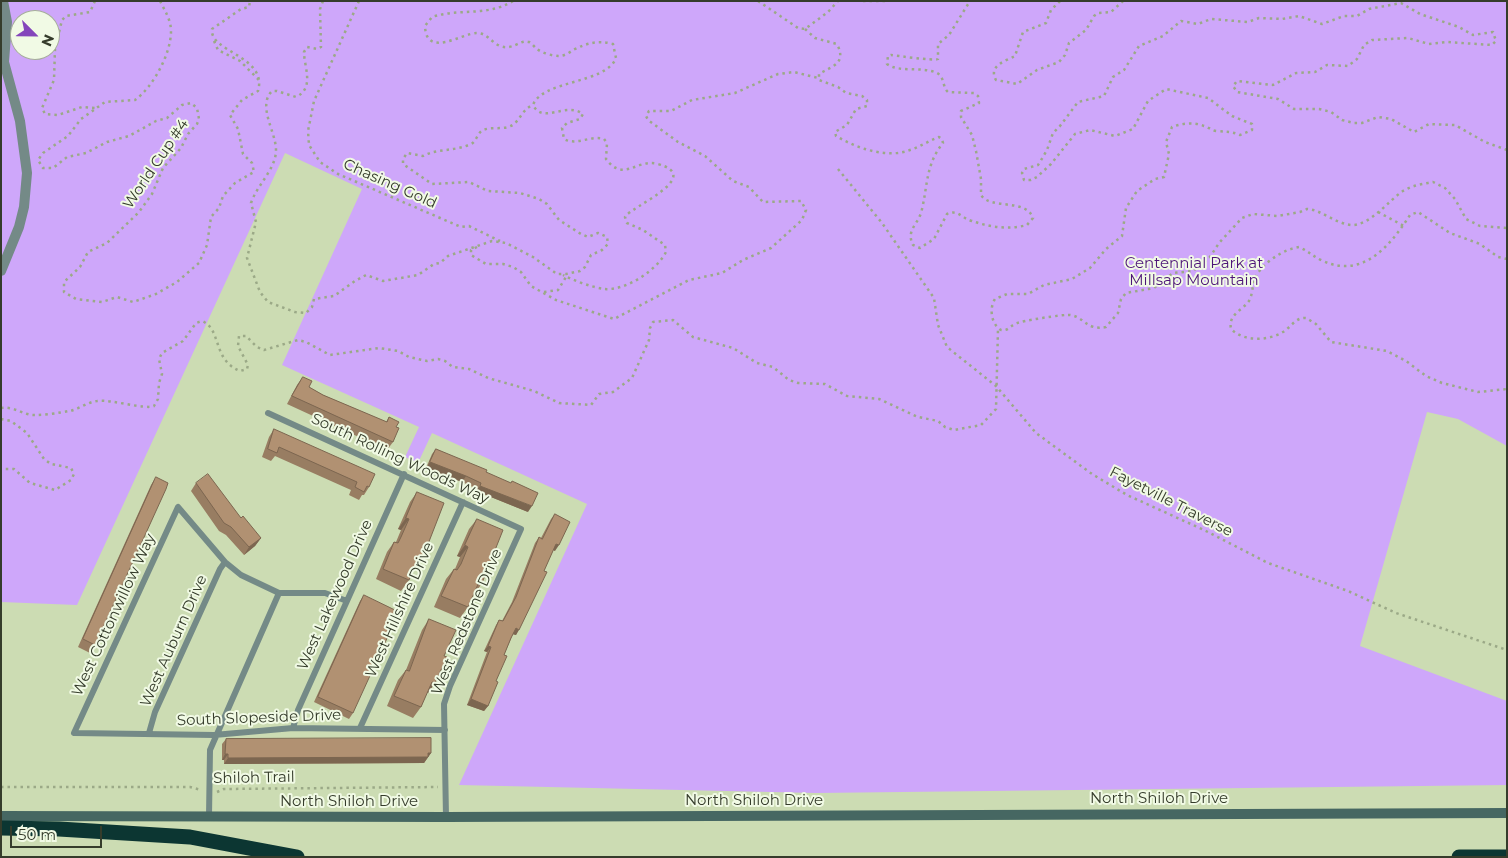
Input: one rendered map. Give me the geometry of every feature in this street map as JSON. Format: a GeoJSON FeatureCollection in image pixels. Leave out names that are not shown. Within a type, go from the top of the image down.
{"type":"FeatureCollection","features":[{"type":"Feature","properties":{"kind":"highway"},"geometry":{"type":"LineString","coordinates":[[1,828],[68,829],[190,837],[297,857]]}},
{"type":"Feature","properties":{"kind":"highway"},"geometry":{"type":"LineString","coordinates":[[1460,857],[1507,856]]}},
{"type":"Feature","properties":{"kind":"main road","name":"North Shiloh Drive"},"geometry":{"type":"LineString","coordinates":[[1,816],[446,817],[1507,813]]}},
{"type":"Feature","properties":{"kind":"street"},"geometry":{"type":"LineString","coordinates":[[1,271],[19,227],[26,187],[26,160],[20,121],[4,72],[7,22],[3,1]]}},
{"type":"Feature","properties":{"kind":"lane","name":"South Rolling Woods Way"},"geometry":{"type":"LineString","coordinates":[[268,413],[521,529]]}},
{"type":"Feature","properties":{"kind":"lane","name":"West Lakewood Drive"},"geometry":{"type":"LineString","coordinates":[[293,728],[298,710],[404,474]]}},
{"type":"Feature","properties":{"kind":"lane","name":"West Hillshire Drive"},"geometry":{"type":"LineString","coordinates":[[360,728],[463,502]]}},
{"type":"Feature","properties":{"kind":"lane","name":"West Cottonwillow Way"},"geometry":{"type":"LineString","coordinates":[[74,733],[178,506],[226,562]]}},
{"type":"Feature","properties":{"kind":"lane","name":"West Redstone Drive"},"geometry":{"type":"LineString","coordinates":[[446,817],[447,787],[444,704],[450,686],[521,529]]}},
{"type":"Feature","properties":{"kind":"lane"},"geometry":{"type":"LineString","coordinates":[[226,562],[241,575],[279,593],[325,593],[347,600]]}},
{"type":"Feature","properties":{"kind":"lane","name":"West Auburn Drive"},"geometry":{"type":"LineString","coordinates":[[149,733],[154,712],[220,569],[226,562]]}},
{"type":"Feature","properties":{"kind":"lane"},"geometry":{"type":"LineString","coordinates":[[209,816],[210,750],[214,735],[279,593]]}},
{"type":"Feature","properties":{"kind":"lane","name":"South Slopeside Drive"},"geometry":{"type":"LineString","coordinates":[[74,733],[214,735],[293,728],[445,730]]}},
{"type":"Feature","properties":{"kind":"path"},"geometry":{"type":"LineString","coordinates":[[95,1],[94,7],[90,12],[66,16],[62,20],[55,49],[56,71],[42,108],[45,114],[54,116],[82,107],[98,108],[105,102],[135,100],[159,72],[166,56],[171,31],[168,17],[160,1]]}},
{"type":"Feature","properties":{"kind":"path"},"geometry":{"type":"LineString","coordinates":[[250,1],[249,7],[212,29],[218,50],[240,61],[259,81]]}},
{"type":"Feature","properties":{"kind":"path"},"geometry":{"type":"LineString","coordinates":[[323,1],[320,9],[321,47],[307,47],[304,52],[308,74],[305,89],[296,97],[272,91],[268,98],[267,118],[274,132],[276,152],[271,166],[251,203],[256,222],[247,258],[262,296],[272,304],[295,312],[306,313],[312,307],[314,299],[334,296],[354,281],[366,275],[383,281],[418,275],[434,264],[440,263],[448,256],[468,250],[474,245],[478,246]]}},
{"type":"Feature","properties":{"kind":"path","name":"Chasing Gold"},"geometry":{"type":"LineString","coordinates":[[358,1],[314,100],[307,138],[316,157],[332,170],[363,186],[380,191],[461,227],[469,226],[519,250],[552,271],[562,274]]}},
{"type":"Feature","properties":{"kind":"path"},"geometry":{"type":"LineString","coordinates":[[513,1],[493,11],[458,12],[432,17],[425,26],[425,32],[432,41],[440,43],[464,38],[474,33],[483,34],[501,46],[508,48],[523,41],[529,42],[538,50],[561,56],[594,42],[613,44],[616,58],[612,66],[576,83],[549,90],[534,100],[533,105],[525,109],[514,124],[504,128],[485,129],[479,134],[474,143],[461,148],[430,151],[423,156],[409,152],[404,156],[402,162],[406,168],[432,184],[470,182],[488,191],[520,193],[540,199],[547,204],[559,220],[581,234],[588,237],[598,233],[606,237],[608,244],[606,248],[590,255],[583,268],[573,273],[562,274]]}},
{"type":"Feature","properties":{"kind":"path"},"geometry":{"type":"LineString","coordinates":[[758,1],[798,28],[805,29],[814,38],[837,44],[840,51],[839,60],[830,70],[819,74],[818,78]]}},
{"type":"Feature","properties":{"kind":"path"},"geometry":{"type":"LineString","coordinates":[[805,29],[828,12],[838,1]]}},
{"type":"Feature","properties":{"kind":"path"},"geometry":{"type":"LineString","coordinates":[[862,1],[886,1]]}},
{"type":"Feature","properties":{"kind":"path"},"geometry":{"type":"LineString","coordinates":[[501,242],[492,241],[478,246],[471,250],[471,255],[486,264],[503,264],[513,267],[521,272],[531,286],[556,300],[614,319],[689,280],[722,273],[770,248],[802,220],[806,210],[801,201],[763,202],[749,186],[733,181],[705,156],[678,142],[648,120],[646,116],[649,111],[671,111],[692,100],[738,91],[778,74],[794,72],[818,78],[846,93],[862,96],[868,100],[867,106],[856,110],[847,125],[835,132],[838,138],[858,147],[887,154],[909,151],[926,141],[939,137],[942,139],[943,143],[931,160],[920,215],[911,230],[911,240],[915,247],[920,248],[932,241],[938,234],[946,214],[953,212],[959,213],[971,221],[999,227],[1027,225],[1033,218],[1030,212],[1003,203],[988,202],[980,195],[981,179],[972,135],[960,117],[961,111],[979,103],[978,96],[974,93],[948,92],[945,90],[943,79],[936,73],[897,68],[887,64],[888,56],[891,55],[922,57],[932,61],[938,59],[938,44],[950,35],[970,1]]}},
{"type":"Feature","properties":{"kind":"path"},"geometry":{"type":"LineString","coordinates":[[1060,1],[1051,10],[1046,23],[1026,30],[1020,36],[1014,56],[996,66],[994,74],[996,80],[1020,83],[1037,70],[1059,62],[1065,54],[1069,43],[1086,30],[1094,16],[1098,13],[1111,12],[1123,1]]}},
{"type":"Feature","properties":{"kind":"path"},"geometry":{"type":"LineString","coordinates":[[1,408],[13,408],[33,415],[70,412],[82,405],[98,401],[146,407],[154,406],[158,399],[161,377],[159,359],[162,353],[183,341],[198,322],[210,326],[220,354],[233,368],[240,371],[247,368],[248,365],[238,346],[239,336],[246,336],[257,347],[264,350],[298,340],[306,342],[330,355],[379,348],[398,351],[409,357],[427,361],[445,360],[453,367],[468,369],[488,378],[503,380],[534,390],[559,403],[576,402],[588,406],[591,405],[599,394],[613,392],[632,378],[649,340],[650,328],[653,322],[673,320],[693,337],[732,348],[757,363],[773,367],[789,380],[798,383],[825,384],[847,396],[878,399],[918,416],[938,421],[945,427],[954,430],[980,425],[995,412],[998,330],[991,315],[995,299],[1007,294],[1028,294],[1044,286],[1072,279],[1090,268],[1106,249],[1122,236],[1126,208],[1137,191],[1164,177],[1169,154],[1166,142],[1172,127],[1180,124],[1196,124],[1204,125],[1214,131],[1229,131],[1240,135],[1252,130],[1252,124],[1232,116],[1208,98],[1166,89],[1148,101],[1133,129],[1115,136],[1086,130],[1076,134],[1051,164],[1037,177],[1024,180],[1022,173],[1024,169],[1038,166],[1048,150],[1052,133],[1060,126],[1078,102],[1104,96],[1114,77],[1124,70],[1139,46],[1163,36],[1178,22],[1185,21],[1198,24],[1212,19],[1248,22],[1259,18],[1282,19],[1299,16],[1322,24],[1344,16],[1357,16],[1369,10],[1401,3],[1420,14],[1459,27],[1473,35],[1493,32],[1496,41],[1492,45],[1447,42],[1429,44],[1408,38],[1372,40],[1364,45],[1358,59],[1348,66],[1327,65],[1315,72],[1296,72],[1273,85],[1237,82],[1233,86],[1236,92],[1245,95],[1256,94],[1278,99],[1294,109],[1319,109],[1331,112],[1342,120],[1362,123],[1378,117],[1397,122],[1406,130],[1414,132],[1429,124],[1455,125],[1486,142],[1507,150]]}},
{"type":"Feature","properties":{"kind":"path"},"geometry":{"type":"LineString","coordinates":[[214,39],[246,60],[259,81]]}},
{"type":"Feature","properties":{"kind":"path","name":"World Cup #4"},"geometry":{"type":"LineString","coordinates":[[98,108],[81,120],[62,141],[40,156],[38,160],[43,168],[53,168],[67,157],[86,153],[107,142],[129,136],[156,121],[167,118],[186,104],[194,104],[198,111],[197,124],[188,134],[181,148],[163,168],[152,194],[139,212],[107,243],[88,252],[77,269],[64,282],[64,292],[76,299],[102,302],[117,297],[133,302],[166,289],[196,268],[207,245],[211,217],[219,208],[223,196],[236,182],[254,172],[252,164],[244,154],[238,129],[230,115],[242,100],[258,91],[259,81]]}},
{"type":"Feature","properties":{"kind":"path"},"geometry":{"type":"LineString","coordinates":[[533,105],[537,112],[542,114],[561,110],[582,114],[580,119],[567,123],[562,128],[564,139],[570,142],[596,137],[604,139],[607,143],[606,159],[614,168],[627,170],[651,163],[664,166],[671,172],[672,179],[667,188],[634,208],[625,217],[627,223],[643,230],[665,245],[666,252],[654,268],[633,282],[605,289],[562,274]]}},
{"type":"Feature","properties":{"kind":"path","name":"Fayetville Traverse"},"geometry":{"type":"LineString","coordinates":[[838,169],[882,223],[934,298],[938,325],[947,347],[996,386],[1036,433],[1092,474],[1127,495],[1204,530],[1268,563],[1348,590],[1396,613],[1507,650]]}},
{"type":"Feature","properties":{"kind":"path"},"geometry":{"type":"LineString","coordinates":[[998,330],[1008,330],[1015,324],[1028,321],[1069,315],[1090,327],[1097,329],[1106,328],[1118,313],[1121,299],[1126,293],[1154,288],[1173,273],[1193,271],[1210,257],[1219,243],[1242,218],[1250,215],[1274,216],[1311,209],[1333,221],[1353,225],[1378,212],[1404,191],[1416,185],[1433,182],[1445,188],[1458,202],[1466,219],[1480,226],[1507,228]]}},
{"type":"Feature","properties":{"kind":"path"},"geometry":{"type":"LineString","coordinates":[[1378,212],[1404,226]]}},
{"type":"Feature","properties":{"kind":"path"},"geometry":{"type":"LineString","coordinates":[[1507,259],[1498,257],[1480,244],[1450,233],[1418,212],[1410,215],[1391,243],[1379,254],[1356,266],[1324,262],[1299,247],[1286,250],[1260,270],[1249,300],[1233,316],[1230,324],[1231,329],[1247,338],[1273,336],[1285,331],[1297,320],[1306,318],[1316,324],[1331,342],[1387,351],[1406,361],[1426,376],[1442,383],[1478,392],[1507,389]]}},
{"type":"Feature","properties":{"kind":"path"},"geometry":{"type":"LineString","coordinates":[[543,292],[558,290],[566,276]]}},
{"type":"Feature","properties":{"kind":"path"},"geometry":{"type":"LineString","coordinates":[[1,419],[11,421],[27,433],[44,459],[52,464],[71,468],[74,474],[71,480],[55,490],[30,483],[14,469],[1,469]]}},
{"type":"Feature","properties":{"kind":"path","name":"Shiloh Trail"},"geometry":{"type":"LineString","coordinates":[[1,787],[190,787],[218,792],[224,789],[447,787]]}},
{"type":"Feature","properties":{"kind":"green space","name":"Centennial Park at Millsap Mountain"},"geometry":{"type":"Polygon","coordinates":[[[1,1],[1507,1],[1507,446],[1458,419],[1427,412],[1360,646],[1507,701],[1507,785],[816,793],[459,785],[587,504],[432,433],[418,463],[405,457],[419,427],[282,365],[362,189],[285,153],[77,605],[1,602],[1,1]]]}},
{"type":"Feature","properties":{"kind":"building"},"geometry":{"type":"Polygon","coordinates":[[[303,377],[312,381],[309,387],[323,395],[387,422],[389,417],[399,422],[396,427],[399,428],[393,442],[292,396],[303,377]]]}},
{"type":"Feature","properties":{"kind":"building"},"geometry":{"type":"Polygon","coordinates":[[[274,429],[375,474],[369,487],[367,486],[364,492],[355,487],[357,482],[279,447],[277,453],[268,449],[274,429]]]}},
{"type":"Feature","properties":{"kind":"building"},"geometry":{"type":"Polygon","coordinates":[[[436,449],[487,470],[486,472],[511,483],[512,481],[538,493],[532,506],[480,486],[481,483],[430,462],[436,449]]]}},
{"type":"Feature","properties":{"kind":"building"},"geometry":{"type":"Polygon","coordinates":[[[208,474],[241,518],[243,516],[261,538],[249,547],[231,527],[224,523],[196,483],[208,474]]]}},
{"type":"Feature","properties":{"kind":"building"},"geometry":{"type":"Polygon","coordinates":[[[156,477],[168,483],[166,489],[95,645],[83,639],[156,477]]]}},
{"type":"Feature","properties":{"kind":"building"},"geometry":{"type":"Polygon","coordinates":[[[417,492],[444,503],[423,557],[420,555],[409,580],[383,569],[394,542],[398,543],[409,519],[406,518],[417,492]]]}},
{"type":"Feature","properties":{"kind":"building"},"geometry":{"type":"Polygon","coordinates":[[[555,514],[570,522],[559,545],[556,544],[544,571],[547,572],[519,630],[516,628],[511,638],[504,655],[507,656],[488,706],[471,699],[491,647],[488,646],[499,620],[503,621],[516,597],[539,537],[542,539],[555,514]]]}},
{"type":"Feature","properties":{"kind":"building"},"geometry":{"type":"Polygon","coordinates":[[[477,519],[503,530],[482,583],[479,582],[468,607],[441,596],[454,569],[457,570],[461,564],[468,547],[465,545],[477,519]]]}},
{"type":"Feature","properties":{"kind":"building"},"geometry":{"type":"Polygon","coordinates":[[[364,595],[399,612],[353,713],[318,697],[364,595]]]}},
{"type":"Feature","properties":{"kind":"building"},"geometry":{"type":"Polygon","coordinates":[[[429,619],[456,630],[444,656],[447,657],[435,683],[432,682],[421,707],[394,696],[406,670],[409,671],[429,619]]]}},
{"type":"Feature","properties":{"kind":"building"},"geometry":{"type":"Polygon","coordinates":[[[431,738],[431,753],[428,753],[428,757],[228,758],[228,754],[225,754],[226,739],[431,738]]]}}]}
